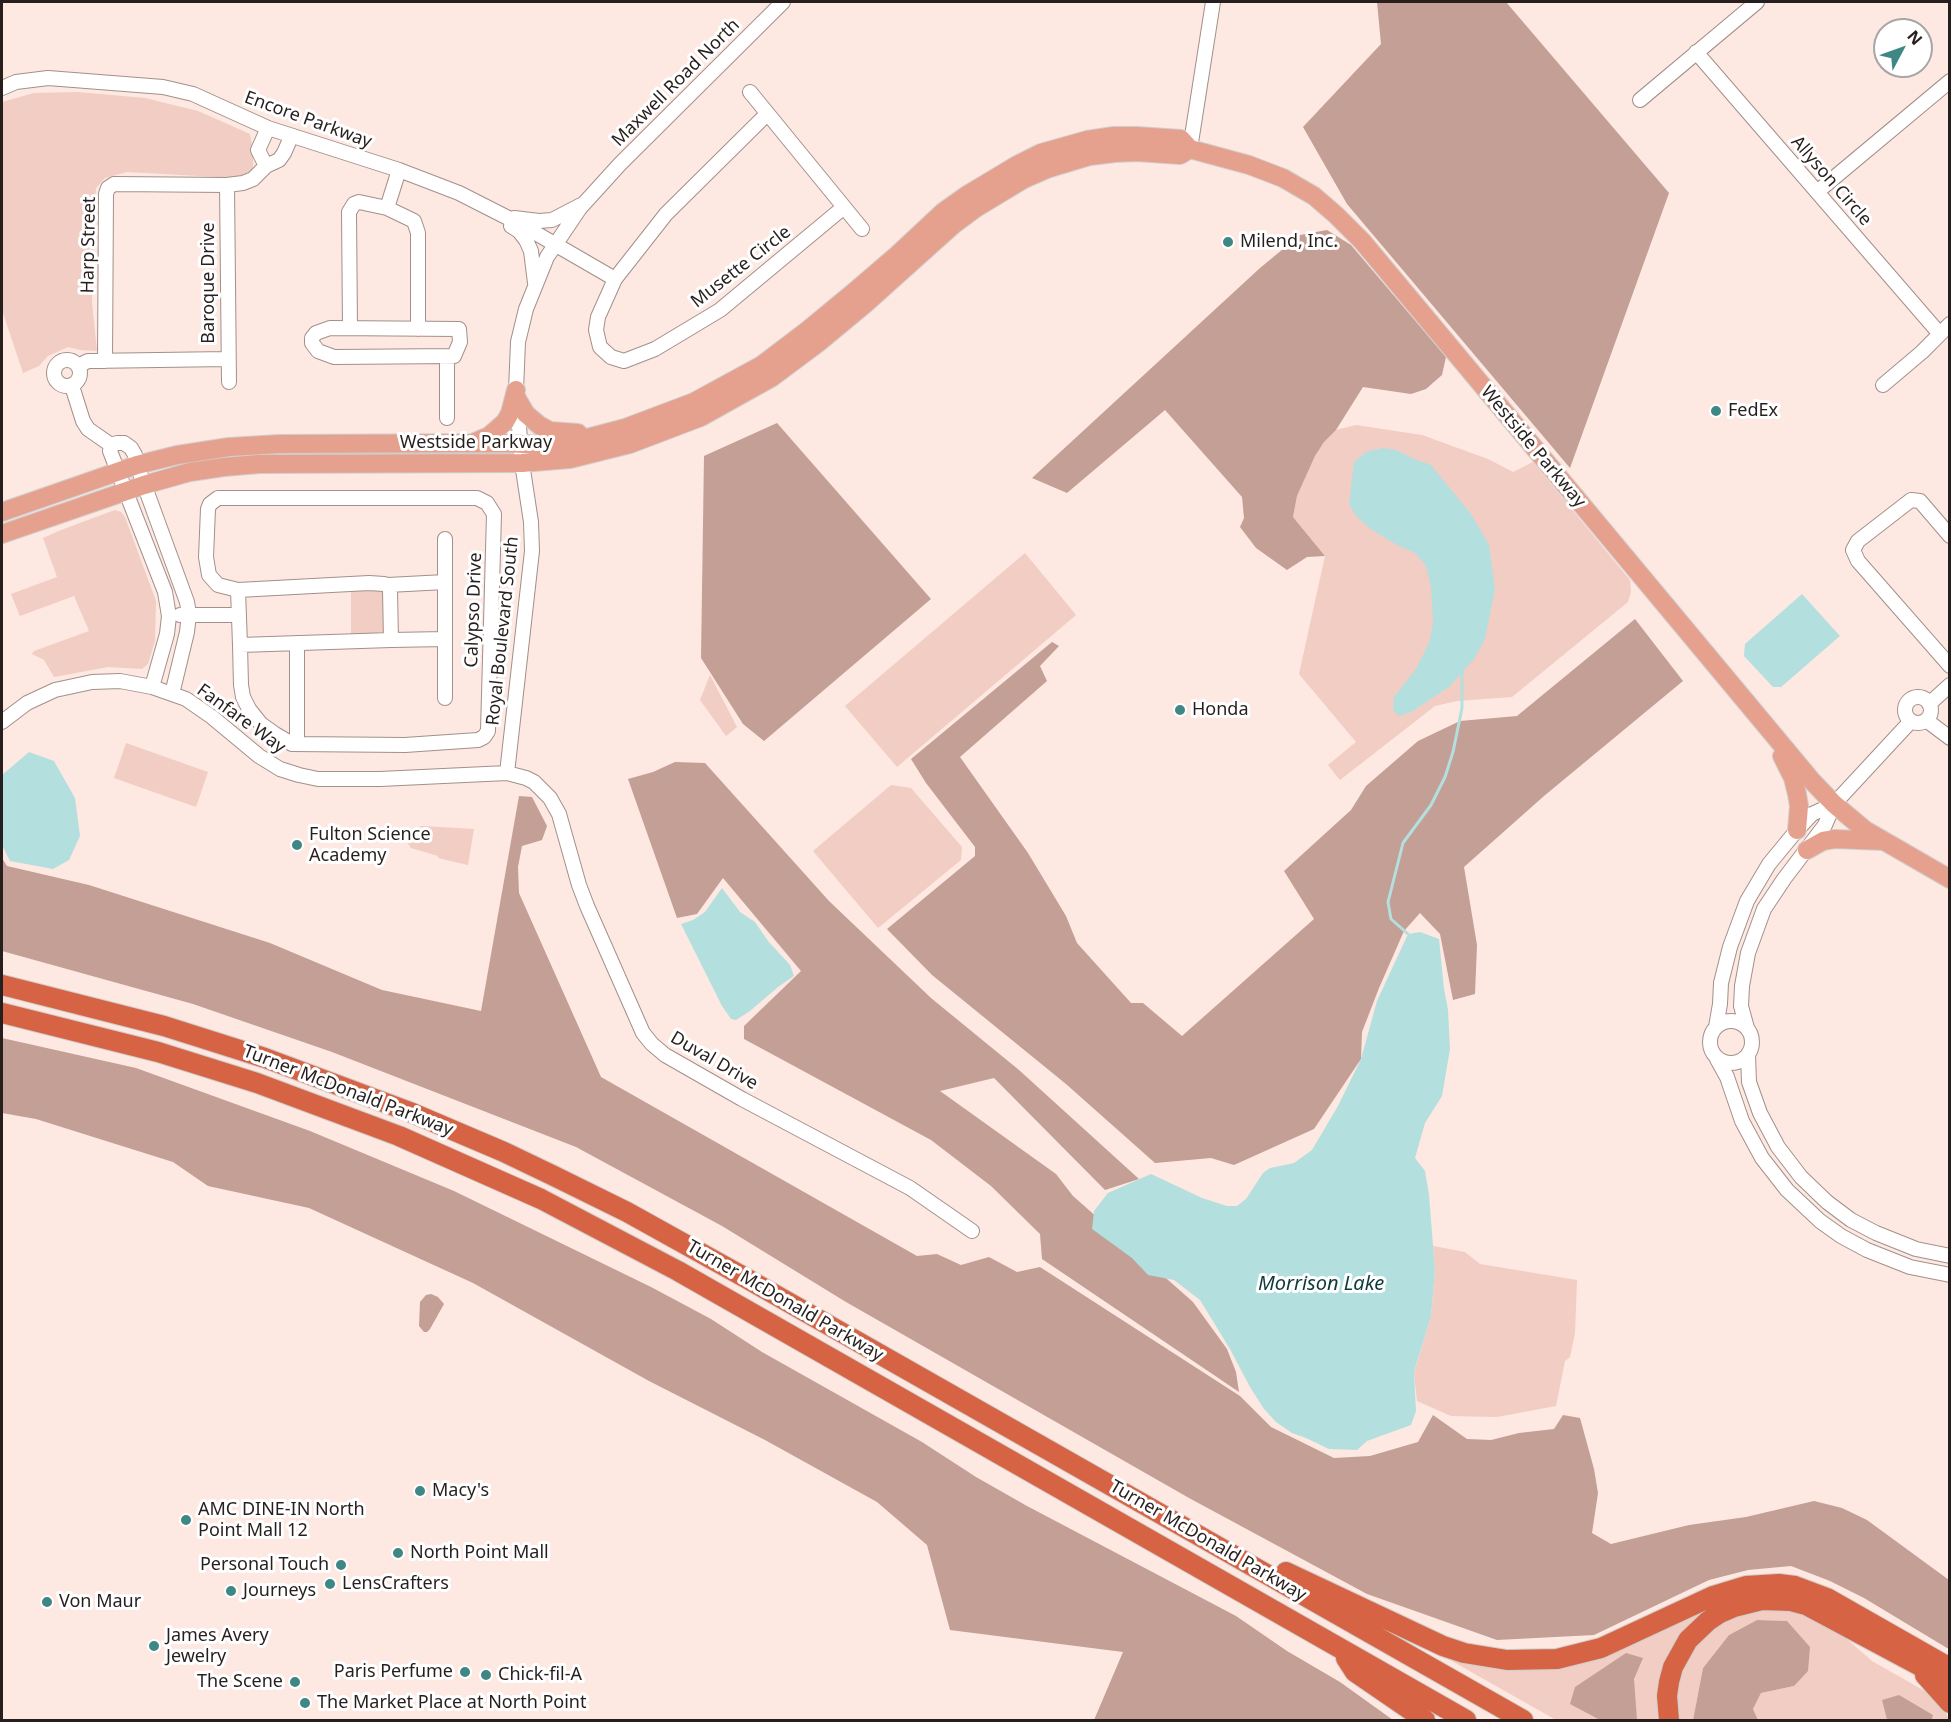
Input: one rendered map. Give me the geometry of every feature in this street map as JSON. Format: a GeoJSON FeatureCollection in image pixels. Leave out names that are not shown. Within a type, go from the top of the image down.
{"type":"FeatureCollection","features":[{"type":"Feature","properties":{"kind":"highway","name":"Turner McDonald Parkway"},"geometry":{"type":"LineString","coordinates":[[2,985],[114,1012],[255,1054],[381,1100],[504,1152],[667,1234],[1523,1720]]}},
{"type":"Feature","properties":{"kind":"highway","name":"Turner McDonald Parkway"},"geometry":{"type":"LineString","coordinates":[[2,1012],[158,1052],[257,1083],[371,1125],[522,1190],[678,1271],[1466,1720]]}},
{"type":"Feature","properties":{"kind":"highway"},"geometry":{"type":"LineString","coordinates":[[1221,1548],[1293,1575],[1422,1638],[1486,1658],[1531,1661],[1580,1655],[1622,1640],[1730,1590],[1754,1585],[1779,1584],[1795,1586],[1827,1598],[1946,1664]]}},
{"type":"Feature","properties":{"kind":"highway"},"geometry":{"type":"LineString","coordinates":[[1669,1720],[1667,1696],[1669,1682],[1673,1668],[1688,1640],[1708,1621],[1727,1610],[1748,1603],[1776,1599],[1806,1605],[1950,1683]]}},
{"type":"Feature","properties":{"kind":"highway"},"geometry":{"type":"LineString","coordinates":[[1339,1648],[1355,1672],[1425,1720]]}},
{"type":"Feature","properties":{"kind":"highway"},"geometry":{"type":"LineString","coordinates":[[1918,1666],[1950,1703]]}},
{"type":"Feature","properties":{"kind":"main road","name":"Westside Parkway"},"geometry":{"type":"LineString","coordinates":[[2,512],[137,465],[193,452],[244,445],[471,443],[546,445],[568,443],[616,431],[694,402],[762,364],[854,292],[943,212],[983,184],[1025,161],[1064,146],[1114,136],[1181,139],[1190,149],[1250,165],[1283,178],[1314,196],[1336,215],[1369,250],[1834,804],[1865,830],[1950,879]]}},
{"type":"Feature","properties":{"kind":"main road","name":"Westside Parkway"},"geometry":{"type":"LineString","coordinates":[[2,534],[125,490],[190,472],[258,464],[522,464],[570,459],[630,444],[701,417],[771,378],[818,343],[908,267],[953,225],[1000,193],[1047,169],[1090,156],[1115,153],[1180,155],[1190,149]]}},
{"type":"Feature","properties":{"kind":"main road"},"geometry":{"type":"LineString","coordinates":[[516,393],[526,414],[550,431],[564,433],[616,431]]}},
{"type":"Feature","properties":{"kind":"main road"},"geometry":{"type":"LineString","coordinates":[[471,443],[489,436],[505,422],[516,393]]}},
{"type":"Feature","properties":{"kind":"main road"},"geometry":{"type":"LineString","coordinates":[[1766,725],[1793,778],[1799,806],[1797,830]]}},
{"type":"Feature","properties":{"kind":"main road"},"geometry":{"type":"LineString","coordinates":[[1807,850],[1823,841],[1835,839],[1885,842]]}},
{"type":"Feature","properties":{"kind":"street","name":"Maxwell Road North"},"geometry":{"type":"LineString","coordinates":[[620,164],[783,2]]}},
{"type":"Feature","properties":{"kind":"street"},"geometry":{"type":"LineString","coordinates":[[1190,149],[1213,2]]}},
{"type":"Feature","properties":{"kind":"street"},"geometry":{"type":"LineString","coordinates":[[1640,100],[1756,2]]}},
{"type":"Feature","properties":{"kind":"street","name":"Allyson Circle"},"geometry":{"type":"LineString","coordinates":[[1696,52],[1817,192],[1944,329]]}},
{"type":"Feature","properties":{"kind":"street","name":"Encore Parkway"},"geometry":{"type":"LineString","coordinates":[[2,88],[16,82],[48,78],[163,87],[193,94],[268,128],[399,170],[467,197],[615,279]]}},
{"type":"Feature","properties":{"kind":"street"},"geometry":{"type":"LineString","coordinates":[[1817,192],[1950,81]]}},
{"type":"Feature","properties":{"kind":"street"},"geometry":{"type":"LineString","coordinates":[[750,93],[862,229]]}},
{"type":"Feature","properties":{"kind":"street","name":"Musette Circle"},"geometry":{"type":"LineString","coordinates":[[767,114],[666,214],[615,279],[598,317],[596,330],[600,347],[611,357],[624,361],[655,349],[720,310],[844,207]]}},
{"type":"Feature","properties":{"kind":"street"},"geometry":{"type":"LineString","coordinates":[[266,166],[258,150],[268,128]]}},
{"type":"Feature","properties":{"kind":"street","name":"Harp Street"},"geometry":{"type":"LineString","coordinates":[[105,361],[106,194],[108,188],[114,184],[227,185],[243,183],[253,179],[266,166],[279,160],[291,136]]}},
{"type":"Feature","properties":{"kind":"street","name":"Royal Boulevard South"},"geometry":{"type":"LineString","coordinates":[[507,773],[532,551],[531,522],[522,464],[516,393],[518,342],[526,309],[554,245],[585,202],[620,164]]}},
{"type":"Feature","properties":{"kind":"street"},"geometry":{"type":"LineString","coordinates":[[387,208],[399,170]]}},
{"type":"Feature","properties":{"kind":"street","name":"Baroque Drive"},"geometry":{"type":"LineString","coordinates":[[227,185],[229,382]]}},
{"type":"Feature","properties":{"kind":"street"},"geometry":{"type":"LineString","coordinates":[[467,197],[519,231],[526,240],[531,251],[535,285]]}},
{"type":"Feature","properties":{"kind":"street"},"geometry":{"type":"LineString","coordinates":[[350,328],[349,212],[354,204],[359,202],[387,208],[414,221],[418,233],[418,329]]}},
{"type":"Feature","properties":{"kind":"street"},"geometry":{"type":"LineString","coordinates":[[506,217],[539,221],[552,220],[585,202]]}},
{"type":"Feature","properties":{"kind":"street"},"geometry":{"type":"LineString","coordinates":[[418,329],[459,329],[460,342],[454,357],[334,357],[318,351],[312,343],[312,338],[321,330],[418,329]]}},
{"type":"Feature","properties":{"kind":"street"},"geometry":{"type":"LineString","coordinates":[[1883,385],[1922,352],[1944,329]]}},
{"type":"Feature","properties":{"kind":"street"},"geometry":{"type":"LineString","coordinates":[[447,357],[447,418]]}},
{"type":"Feature","properties":{"kind":"street"},"geometry":{"type":"LineString","coordinates":[[78,366],[88,361],[228,359]]}},
{"type":"Feature","properties":{"kind":"street"},"geometry":{"type":"LineString","coordinates":[[67,360],[78,366],[80,375],[75,383],[64,387],[57,382],[53,374],[58,363],[67,360]]}},
{"type":"Feature","properties":{"kind":"street"},"geometry":{"type":"LineString","coordinates":[[75,383],[81,415],[88,429],[111,445]]}},
{"type":"Feature","properties":{"kind":"street"},"geometry":{"type":"LineString","coordinates":[[111,445],[124,443],[135,455],[184,591],[189,614],[187,632],[172,694]]}},
{"type":"Feature","properties":{"kind":"street"},"geometry":{"type":"LineString","coordinates":[[111,445],[110,451],[117,471],[165,592],[169,616],[167,634],[152,687]]}},
{"type":"Feature","properties":{"kind":"street","name":"Calypso Drive"},"geometry":{"type":"LineString","coordinates":[[218,498],[477,498],[488,502],[494,514],[488,731],[484,737],[471,741],[405,745],[292,744],[261,724],[243,697],[238,590],[219,585],[211,579],[207,568],[208,509],[210,504],[218,498]]}},
{"type":"Feature","properties":{"kind":"street"},"geometry":{"type":"LineString","coordinates":[[1950,536],[1920,501],[1911,500],[1858,541],[1853,550],[1858,561],[1950,666]]}},
{"type":"Feature","properties":{"kind":"street"},"geometry":{"type":"LineString","coordinates":[[445,539],[445,698]]}},
{"type":"Feature","properties":{"kind":"street"},"geometry":{"type":"LineString","coordinates":[[238,590],[369,583],[388,585],[445,582]]}},
{"type":"Feature","properties":{"kind":"street"},"geometry":{"type":"LineString","coordinates":[[388,585],[391,640]]}},
{"type":"Feature","properties":{"kind":"street"},"geometry":{"type":"LineString","coordinates":[[169,616],[239,615]]}},
{"type":"Feature","properties":{"kind":"street"},"geometry":{"type":"LineString","coordinates":[[240,645],[445,639]]}},
{"type":"Feature","properties":{"kind":"street"},"geometry":{"type":"LineString","coordinates":[[297,643],[297,744]]}},
{"type":"Feature","properties":{"kind":"street","name":"Fanfare Way"},"geometry":{"type":"LineString","coordinates":[[2,722],[42,695],[75,684],[120,681],[152,687],[199,707],[259,756],[280,769],[299,775],[318,779],[380,779],[507,773]]}},
{"type":"Feature","properties":{"kind":"street"},"geometry":{"type":"LineString","coordinates":[[1929,704],[1950,685]]}},
{"type":"Feature","properties":{"kind":"street"},"geometry":{"type":"LineString","coordinates":[[1922,698],[1929,704],[1930,712],[1926,720],[1919,723],[1911,721],[1905,711],[1910,700],[1922,698]]}},
{"type":"Feature","properties":{"kind":"street"},"geometry":{"type":"LineString","coordinates":[[1926,720],[1950,738]]}},
{"type":"Feature","properties":{"kind":"street"},"geometry":{"type":"LineString","coordinates":[[1911,721],[1834,804],[1825,825],[1764,909],[1748,953],[1741,1005],[1752,1041],[1748,1054],[1749,1082],[1760,1113],[1778,1147],[1801,1178],[1851,1220],[1876,1233],[1916,1248],[1950,1256]]}},
{"type":"Feature","properties":{"kind":"street","name":"Duval Drive"},"geometry":{"type":"LineString","coordinates":[[507,773],[534,782],[550,798],[559,814],[587,906],[643,1033],[652,1044],[665,1056],[742,1099],[910,1188],[972,1231]]}},
{"type":"Feature","properties":{"kind":"street"},"geometry":{"type":"LineString","coordinates":[[1834,804],[1812,814],[1797,830],[1769,864],[1747,901],[1730,947],[1721,983],[1716,1027],[1710,1040],[1713,1053],[1727,1077],[1742,1121],[1762,1158],[1787,1190],[1820,1221],[1867,1250],[1910,1267],[1950,1275]]}},
{"type":"Feature","properties":{"kind":"street"},"geometry":{"type":"LineString","coordinates":[[1716,1027],[1722,1023],[1735,1022],[1747,1029]]}},
{"type":"Feature","properties":{"kind":"street"},"geometry":{"type":"LineString","coordinates":[[1718,1059],[1731,1063],[1744,1059],[1748,1054]]}},
{"type":"Feature","properties":{"kind":"street"},"geometry":{"type":"LineString","coordinates":[[1867,1250],[1876,1233]]}},
{"type":"Feature","properties":{"kind":"shaded area"},"geometry":{"type":"Polygon","coordinates":[[[1377,2],[1506,2],[1669,193],[1570,468],[1347,204],[1303,127],[1381,44],[1377,2]]]}},
{"type":"Feature","properties":{"kind":"shaded area"},"geometry":{"type":"Polygon","coordinates":[[[78,92],[145,98],[198,111],[250,134],[253,170],[235,178],[127,172],[105,178],[96,188],[94,213],[92,302],[97,351],[68,347],[48,356],[39,366],[23,373],[2,310],[2,102],[34,93],[78,92]]]}},
{"type":"Feature","properties":{"kind":"shaded area"},"geometry":{"type":"Polygon","coordinates":[[[1327,230],[1351,245],[1446,357],[1442,375],[1426,389],[1411,394],[1363,387],[1336,430],[1315,456],[1297,496],[1293,517],[1325,556],[1307,557],[1287,570],[1256,548],[1240,527],[1244,518],[1242,497],[1165,410],[1067,493],[1032,478],[1260,268],[1300,235],[1327,230]]]}},
{"type":"Feature","properties":{"kind":"shaded area"},"geometry":{"type":"Polygon","coordinates":[[[777,423],[931,599],[764,741],[743,724],[701,658],[704,456],[777,423]]]}},
{"type":"Feature","properties":{"kind":"shaded area"},"geometry":{"type":"Polygon","coordinates":[[[1356,425],[1422,435],[1488,459],[1513,472],[1533,462],[1630,580],[1631,592],[1628,602],[1512,697],[1457,701],[1435,706],[1340,780],[1328,765],[1356,742],[1299,674],[1325,556],[1293,517],[1297,496],[1324,442],[1336,430],[1356,425]]]}},
{"type":"Feature","properties":{"kind":"shaded area"},"geometry":{"type":"Polygon","coordinates":[[[115,510],[121,512],[125,517],[156,601],[155,641],[148,664],[142,669],[108,667],[54,677],[44,660],[32,654],[34,651],[89,631],[74,596],[20,616],[11,594],[57,577],[43,538],[115,510]]]}},
{"type":"Feature","properties":{"kind":"shaded area"},"geometry":{"type":"Polygon","coordinates":[[[1025,553],[1076,615],[897,767],[845,706],[1025,553]]]}},
{"type":"Feature","properties":{"kind":"shaded area"},"geometry":{"type":"Polygon","coordinates":[[[351,589],[386,589],[386,634],[351,634],[351,589]]]}},
{"type":"Feature","properties":{"kind":"shaded area"},"geometry":{"type":"Polygon","coordinates":[[[1635,619],[1683,681],[1544,796],[1464,867],[1477,945],[1475,994],[1453,1000],[1440,934],[1420,913],[1404,931],[1379,988],[1362,1032],[1361,1059],[1314,1129],[1234,1165],[1211,1158],[1155,1163],[1066,1084],[932,975],[887,929],[975,856],[975,847],[926,783],[911,759],[1052,642],[1059,646],[1040,666],[1047,681],[960,757],[1028,853],[1066,916],[1077,943],[1131,1003],[1143,1003],[1182,1036],[1314,919],[1284,871],[1351,810],[1366,786],[1418,741],[1460,721],[1517,716],[1635,619]]]}},
{"type":"Feature","properties":{"kind":"shaded area"},"geometry":{"type":"Polygon","coordinates":[[[710,675],[737,727],[726,736],[700,700],[710,675]]]}},
{"type":"Feature","properties":{"kind":"shaded area"},"geometry":{"type":"Polygon","coordinates":[[[126,743],[208,772],[196,807],[114,778],[126,743]]]}},
{"type":"Feature","properties":{"kind":"shaded area"},"geometry":{"type":"Polygon","coordinates":[[[675,762],[705,763],[829,901],[931,998],[1019,1070],[1139,1179],[1105,1190],[994,1078],[940,1091],[1056,1174],[1073,1196],[1193,1302],[1227,1349],[1236,1372],[1239,1392],[1042,1259],[1040,1234],[991,1186],[931,1140],[744,1039],[744,1026],[801,971],[723,878],[697,914],[677,918],[628,779],[653,772],[675,762]]]}},
{"type":"Feature","properties":{"kind":"shaded area"},"geometry":{"type":"Polygon","coordinates":[[[891,785],[911,788],[962,847],[961,860],[878,928],[813,851],[891,785]]]}},
{"type":"Feature","properties":{"kind":"shaded area"},"geometry":{"type":"Polygon","coordinates":[[[519,796],[532,797],[547,826],[542,840],[522,846],[518,867],[519,893],[601,1077],[917,1256],[937,1254],[961,1265],[989,1257],[1017,1272],[1040,1267],[1240,1396],[1271,1427],[1334,1458],[1370,1456],[1418,1442],[1433,1415],[1467,1439],[1491,1440],[1519,1433],[1554,1429],[1563,1415],[1580,1418],[1598,1493],[1592,1533],[1611,1544],[1689,1525],[1746,1517],[1814,1501],[1842,1508],[1867,1520],[1949,1580],[1949,1648],[1864,1598],[1830,1581],[1791,1566],[1748,1570],[1709,1580],[1594,1635],[1497,1640],[1367,1594],[1189,1498],[846,1302],[722,1226],[576,1147],[332,1052],[193,1004],[2,951],[2,858],[7,866],[89,885],[270,943],[382,990],[481,1011],[519,796]]]}},
{"type":"Feature","properties":{"kind":"shaded area"},"geometry":{"type":"Polygon","coordinates":[[[423,826],[474,829],[468,865],[438,858],[438,856],[411,848],[407,842],[409,832],[413,828],[423,826]]]}},
{"type":"Feature","properties":{"kind":"shaded area"},"geometry":{"type":"Polygon","coordinates":[[[2,1038],[136,1068],[310,1131],[454,1191],[651,1287],[711,1319],[762,1352],[922,1442],[1027,1506],[1236,1616],[1287,1651],[1340,1682],[1393,1720],[1094,1720],[1123,1652],[950,1630],[927,1545],[877,1502],[765,1440],[649,1381],[473,1283],[309,1208],[208,1186],[173,1162],[36,1119],[2,1113],[2,1038]]]}},
{"type":"Feature","properties":{"kind":"shaded area"},"geometry":{"type":"Polygon","coordinates":[[[1433,1246],[1465,1252],[1480,1264],[1577,1280],[1575,1333],[1570,1357],[1565,1361],[1556,1406],[1497,1417],[1451,1416],[1417,1401],[1414,1373],[1431,1316],[1435,1270],[1433,1246]]]}},
{"type":"Feature","properties":{"kind":"shaded area"},"geometry":{"type":"Polygon","coordinates":[[[431,1294],[438,1297],[444,1304],[430,1329],[424,1332],[419,1326],[420,1302],[426,1295],[431,1294]]]}},
{"type":"Feature","properties":{"kind":"shaded area"},"geometry":{"type":"Polygon","coordinates":[[[1715,1601],[1719,1607],[1681,1638],[1662,1720],[1556,1720],[1436,1652],[1578,1661],[1715,1601]]]}},
{"type":"Feature","properties":{"kind":"shaded area"},"geometry":{"type":"Polygon","coordinates":[[[1758,1607],[1796,1608],[1832,1626],[1872,1661],[1930,1694],[1943,1706],[1949,1720],[1932,1720],[1933,1715],[1882,1700],[1887,1720],[1758,1720],[1753,1709],[1761,1693],[1794,1686],[1787,1621],[1757,1620],[1729,1635],[1703,1668],[1693,1720],[1674,1720],[1676,1676],[1693,1643],[1725,1616],[1758,1607]]]}},
{"type":"Feature","properties":{"kind":"shaded area"},"geometry":{"type":"Polygon","coordinates":[[[1757,1620],[1787,1621],[1810,1647],[1808,1671],[1794,1686],[1761,1693],[1753,1709],[1758,1720],[1693,1720],[1703,1668],[1729,1635],[1757,1620]]]}},
{"type":"Feature","properties":{"kind":"shaded area"},"geometry":{"type":"Polygon","coordinates":[[[1626,1653],[1643,1658],[1634,1679],[1637,1720],[1600,1720],[1570,1704],[1575,1687],[1626,1653]]]}},
{"type":"Feature","properties":{"kind":"shaded area"},"geometry":{"type":"Polygon","coordinates":[[[1899,1695],[1933,1715],[1932,1720],[1887,1720],[1882,1700],[1899,1695]]]}},
{"type":"Feature","properties":{"kind":"water"},"geometry":{"type":"Polygon","coordinates":[[[1383,448],[1396,450],[1431,465],[1471,514],[1489,545],[1495,589],[1485,639],[1474,659],[1449,687],[1411,712],[1399,716],[1393,710],[1394,697],[1416,669],[1429,643],[1433,623],[1431,587],[1426,566],[1415,553],[1372,530],[1356,516],[1349,504],[1354,462],[1366,452],[1383,448]]]}},
{"type":"Feature","properties":{"kind":"water"},"geometry":{"type":"Polygon","coordinates":[[[1802,594],[1840,636],[1781,687],[1773,687],[1744,656],[1745,644],[1802,594]]]}},
{"type":"Feature","properties":{"kind":"water"},"geometry":{"type":"Polygon","coordinates":[[[29,752],[54,761],[75,798],[80,836],[69,860],[53,869],[10,861],[2,845],[2,775],[29,752]]]}},
{"type":"Feature","properties":{"kind":"water"},"geometry":{"type":"Polygon","coordinates":[[[722,888],[740,912],[755,922],[768,941],[790,965],[794,976],[736,1020],[731,1019],[722,1006],[681,924],[705,912],[722,888]]]}},
{"type":"Feature","properties":{"kind":"water","name":"Morrison Lake"},"geometry":{"type":"Polygon","coordinates":[[[1420,932],[1439,939],[1448,1010],[1450,1049],[1442,1096],[1425,1123],[1415,1158],[1425,1171],[1435,1270],[1431,1316],[1414,1372],[1416,1411],[1411,1425],[1367,1441],[1357,1450],[1329,1449],[1292,1433],[1276,1422],[1264,1409],[1250,1387],[1200,1300],[1174,1280],[1148,1275],[1132,1258],[1092,1229],[1094,1211],[1108,1193],[1151,1174],[1202,1198],[1227,1206],[1237,1206],[1246,1199],[1263,1173],[1270,1168],[1294,1163],[1312,1150],[1338,1106],[1361,1059],[1377,1001],[1408,934],[1420,932]]]}},
{"type":"Feature","properties":{"kind":"waterway"},"geometry":{"type":"LineString","coordinates":[[1408,934],[1391,919],[1388,902],[1403,843],[1431,805],[1445,777],[1462,708],[1462,672]]}},
{"type":"Feature","properties":{"kind":"place","name":"Milend, Inc."},"geometry":{"type":"Point","coordinates":[1228,242]}},
{"type":"Feature","properties":{"kind":"place","name":"FedEx"},"geometry":{"type":"Point","coordinates":[1716,411]}},
{"type":"Feature","properties":{"kind":"place","name":"Honda"},"geometry":{"type":"Point","coordinates":[1180,710]}},
{"type":"Feature","properties":{"kind":"place","name":"Fulton Science Academy"},"geometry":{"type":"Point","coordinates":[297,845]}},
{"type":"Feature","properties":{"kind":"place","name":"Macy's"},"geometry":{"type":"Point","coordinates":[420,1491]}},
{"type":"Feature","properties":{"kind":"place","name":"AMC DINE-IN North Point Mall 12"},"geometry":{"type":"Point","coordinates":[186,1520]}},
{"type":"Feature","properties":{"kind":"place","name":"North Point Mall"},"geometry":{"type":"Point","coordinates":[398,1553]}},
{"type":"Feature","properties":{"kind":"place","name":"Personal Touch"},"geometry":{"type":"Point","coordinates":[341,1565]}},
{"type":"Feature","properties":{"kind":"place","name":"LensCrafters"},"geometry":{"type":"Point","coordinates":[330,1584]}},
{"type":"Feature","properties":{"kind":"place","name":"Journeys"},"geometry":{"type":"Point","coordinates":[231,1591]}},
{"type":"Feature","properties":{"kind":"place","name":"Von Maur"},"geometry":{"type":"Point","coordinates":[47,1602]}},
{"type":"Feature","properties":{"kind":"place","name":"James Avery Jewelry"},"geometry":{"type":"Point","coordinates":[154,1646]}},
{"type":"Feature","properties":{"kind":"place","name":"Paris Perfume"},"geometry":{"type":"Point","coordinates":[465,1672]}},
{"type":"Feature","properties":{"kind":"place","name":"Chick-fil-A"},"geometry":{"type":"Point","coordinates":[486,1675]}},
{"type":"Feature","properties":{"kind":"place","name":"The Scene"},"geometry":{"type":"Point","coordinates":[295,1682]}},
{"type":"Feature","properties":{"kind":"place","name":"The Market Place at North Point"},"geometry":{"type":"Point","coordinates":[305,1703]}}]}
